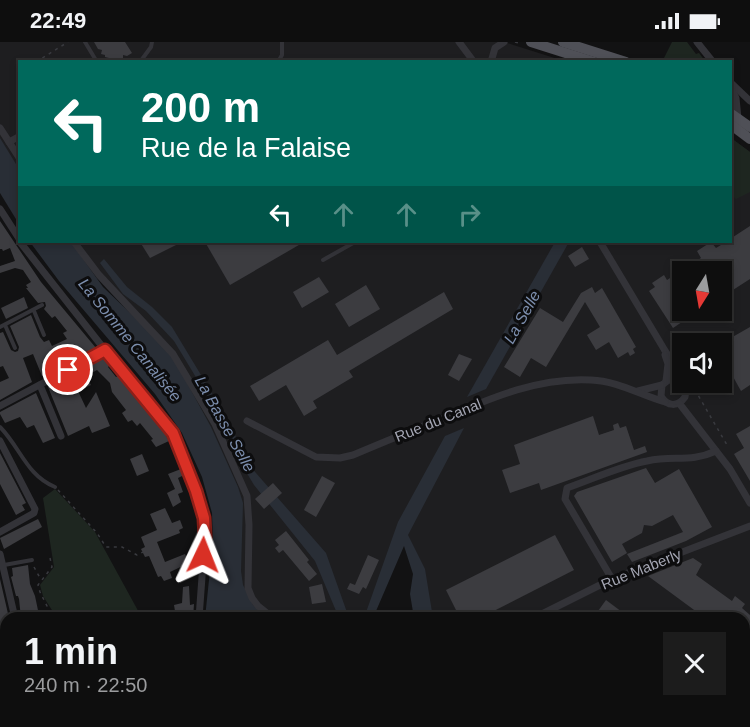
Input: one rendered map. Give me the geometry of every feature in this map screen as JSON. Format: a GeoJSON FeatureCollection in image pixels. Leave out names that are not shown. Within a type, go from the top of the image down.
{"type":"FeatureCollection","features":[{"type":"Feature","properties":{"kind":"main road"},"geometry":{"type":"LineString","coordinates":[[531,42],[588,60]]}},
{"type":"Feature","properties":{"kind":"main road"},"geometry":{"type":"LineString","coordinates":[[562,42],[620,60]]}},
{"type":"Feature","properties":{"kind":"main road"},"geometry":{"type":"LineString","coordinates":[[733,118],[750,127]]}},
{"type":"Feature","properties":{"kind":"main road"},"geometry":{"type":"LineString","coordinates":[[733,118],[750,139]]}},
{"type":"Feature","properties":{"kind":"street"},"geometry":{"type":"LineString","coordinates":[[459,42],[472,60]]}},
{"type":"Feature","properties":{"kind":"street"},"geometry":{"type":"LineString","coordinates":[[491,60],[495,45],[504,42]]}},
{"type":"Feature","properties":{"kind":"street"},"geometry":{"type":"LineString","coordinates":[[697,42],[711,60]]}},
{"type":"Feature","properties":{"kind":"street"},"geometry":{"type":"LineString","coordinates":[[732,86],[750,101]]}},
{"type":"Feature","properties":{"kind":"street"},"geometry":{"type":"LineString","coordinates":[[732,90],[735,98],[733,118]]}},
{"type":"Feature","properties":{"kind":"street"},"geometry":{"type":"LineString","coordinates":[[0,128],[18,156]]}},
{"type":"Feature","properties":{"kind":"street"},"geometry":{"type":"LineString","coordinates":[[9,141],[18,137]]}},
{"type":"Feature","properties":{"kind":"street"},"geometry":{"type":"LineString","coordinates":[[0,209],[18,238]]}},
{"type":"Feature","properties":{"kind":"street"},"geometry":{"type":"LineString","coordinates":[[21,243],[56,294],[173,433],[204,518],[205,537],[199,612]]}},
{"type":"Feature","properties":{"kind":"street"},"geometry":{"type":"LineString","coordinates":[[75,243],[99,275],[173,354],[215,424],[247,496],[248,588],[252,598],[266,612]]}},
{"type":"Feature","properties":{"kind":"street"},"geometry":{"type":"LineString","coordinates":[[601,243],[672,360]]}},
{"type":"Feature","properties":{"kind":"street"},"geometry":{"type":"LineString","coordinates":[[664,349],[668,364],[660,393],[665,402],[672,405],[679,404],[686,393]]}},
{"type":"Feature","properties":{"kind":"street"},"geometry":{"type":"LineString","coordinates":[[0,406],[105,350]]}},
{"type":"Feature","properties":{"kind":"street"},"geometry":{"type":"LineString","coordinates":[[638,391],[672,379]]}},
{"type":"Feature","properties":{"kind":"street","name":"Rue du Canal"},"geometry":{"type":"LineString","coordinates":[[247,421],[316,457],[340,458],[353,455],[483,401],[514,390],[542,384],[591,380],[612,383],[665,402]]}},
{"type":"Feature","properties":{"kind":"street"},"geometry":{"type":"LineString","coordinates":[[40,385],[61,436]]}},
{"type":"Feature","properties":{"kind":"street"},"geometry":{"type":"LineString","coordinates":[[679,404],[716,451],[750,503]]}},
{"type":"Feature","properties":{"kind":"street"},"geometry":{"type":"LineString","coordinates":[[0,441],[35,509],[34,513],[0,531]]}},
{"type":"Feature","properties":{"kind":"street"},"geometry":{"type":"LineString","coordinates":[[612,579],[565,499],[567,488],[644,461],[665,458],[702,458],[716,451]]}},
{"type":"Feature","properties":{"kind":"street","name":"Rue Maberly"},"geometry":{"type":"LineString","coordinates":[[546,612],[612,579],[750,526]]}},
{"type":"Feature","properties":{"kind":"street"},"geometry":{"type":"LineString","coordinates":[[0,554],[14,612]]}},
{"type":"Feature","properties":{"kind":"lane"},"geometry":{"type":"LineString","coordinates":[[85,42],[96,60]]}},
{"type":"Feature","properties":{"kind":"lane"},"geometry":{"type":"LineString","coordinates":[[142,60],[152,42]]}},
{"type":"Feature","properties":{"kind":"lane"},"geometry":{"type":"LineString","coordinates":[[279,60],[282,55],[282,42]]}},
{"type":"Feature","properties":{"kind":"lane"},"geometry":{"type":"LineString","coordinates":[[323,260],[353,243]]}},
{"type":"Feature","properties":{"kind":"lane"},"geometry":{"type":"LineString","coordinates":[[15,348],[2,326],[42,305]]}},
{"type":"Feature","properties":{"kind":"lane"},"geometry":{"type":"LineString","coordinates":[[34,311],[44,335]]}},
{"type":"Feature","properties":{"kind":"lane"},"geometry":{"type":"LineString","coordinates":[[0,427],[32,473],[55,487]]}},
{"type":"Feature","properties":{"kind":"lane"},"geometry":{"type":"LineString","coordinates":[[4,566],[32,560]]}},
{"type":"Feature","properties":{"kind":"path"},"geometry":{"type":"LineString","coordinates":[[39,60],[68,42]]}},
{"type":"Feature","properties":{"kind":"path"},"geometry":{"type":"LineString","coordinates":[[697,393],[727,445]]}},
{"type":"Feature","properties":{"kind":"path"},"geometry":{"type":"LineString","coordinates":[[55,487],[97,533],[106,547],[122,547],[137,555],[142,552]]}},
{"type":"Feature","properties":{"kind":"path"},"geometry":{"type":"LineString","coordinates":[[50,558],[52,567],[38,585],[50,612]]}},
{"type":"Feature","properties":{"kind":"path"},"geometry":{"type":"LineString","coordinates":[[35,569],[41,579]]}},
{"type":"Feature","properties":{"kind":"shaded area"},"geometry":{"type":"Polygon","coordinates":[[[0,42],[504,42],[561,60],[18,60],[18,171],[0,148],[0,42]]]}},
{"type":"Feature","properties":{"kind":"shaded area"},"geometry":{"type":"Polygon","coordinates":[[[672,42],[687,42],[696,54],[699,53],[704,60],[663,60],[672,42]]]}},
{"type":"Feature","properties":{"kind":"shaded area"},"geometry":{"type":"Polygon","coordinates":[[[732,139],[750,152],[750,612],[424,612],[405,534],[374,612],[225,612],[232,494],[164,356],[77,243],[732,243],[732,139]]]}},
{"type":"Feature","properties":{"kind":"shaded area"},"geometry":{"type":"Polygon","coordinates":[[[732,139],[750,152],[750,192],[736,199],[732,195],[732,139]]]}},
{"type":"Feature","properties":{"kind":"shaded area"},"geometry":{"type":"Polygon","coordinates":[[[55,489],[95,532],[139,612],[53,612],[43,596],[40,585],[54,567],[43,498],[55,489]]]}},
{"type":"Feature","properties":{"kind":"water"},"geometry":{"type":"Polygon","coordinates":[[[0,138],[18,167],[18,222],[0,193],[0,138]]]}},
{"type":"Feature","properties":{"kind":"water","name":"La Somme Canalisée"},"geometry":{"type":"Polygon","coordinates":[[[31,243],[72,243],[103,287],[169,350],[211,427],[238,487],[243,503],[241,571],[243,585],[253,605],[259,612],[206,612],[213,542],[212,513],[202,477],[182,433],[155,394],[59,281],[31,243]]]}},
{"type":"Feature","properties":{"kind":"water","name":"La Selle"},"geometry":{"type":"Polygon","coordinates":[[[554,243],[568,243],[486,389],[467,397],[554,243]]]}},
{"type":"Feature","properties":{"kind":"water","name":"La Basse Selle"},"geometry":{"type":"Polygon","coordinates":[[[104,259],[127,287],[172,327],[227,418],[249,465],[326,553],[347,612],[336,612],[315,561],[254,485],[223,422],[174,341],[146,311],[123,294],[100,263],[104,259]]]}},
{"type":"Feature","properties":{"kind":"water"},"geometry":{"type":"Polygon","coordinates":[[[464,428],[408,535],[425,569],[432,612],[413,612],[410,594],[413,574],[404,546],[376,612],[366,612],[398,522],[445,436],[464,428]]]}},
{"type":"Feature","properties":{"kind":"building"},"geometry":{"type":"Polygon","coordinates":[[[94,42],[125,42],[132,53],[127,56],[123,55],[123,59],[117,60],[105,57],[94,42]]]}},
{"type":"Feature","properties":{"kind":"building"},"geometry":{"type":"Polygon","coordinates":[[[0,221],[41,282],[96,348],[42,376],[33,354],[23,358],[32,382],[0,400],[0,382],[9,378],[3,366],[0,367],[0,333],[3,332],[11,350],[15,352],[19,347],[10,326],[31,315],[40,337],[44,342],[49,340],[52,346],[67,339],[63,333],[67,331],[55,316],[52,318],[44,309],[45,302],[38,303],[26,288],[28,288],[26,285],[31,282],[23,270],[15,268],[0,273],[0,266],[15,261],[10,248],[3,251],[0,249],[0,221]]]}},
{"type":"Feature","properties":{"kind":"building"},"geometry":{"type":"Polygon","coordinates":[[[750,226],[750,279],[732,291],[732,261],[696,261],[701,258],[697,251],[709,243],[716,248],[724,243],[732,243],[732,238],[750,226]]]}},
{"type":"Feature","properties":{"kind":"building"},"geometry":{"type":"Polygon","coordinates":[[[141,243],[180,243],[150,258],[141,243]]]}},
{"type":"Feature","properties":{"kind":"building"},"geometry":{"type":"Polygon","coordinates":[[[206,243],[302,243],[230,285],[206,243]]]}},
{"type":"Feature","properties":{"kind":"building"},"geometry":{"type":"Polygon","coordinates":[[[582,247],[589,259],[575,267],[568,256],[582,247]]]}},
{"type":"Feature","properties":{"kind":"building"},"geometry":{"type":"Polygon","coordinates":[[[664,275],[667,280],[672,277],[672,321],[684,321],[673,328],[649,291],[655,287],[652,283],[664,275]]]}},
{"type":"Feature","properties":{"kind":"building"},"geometry":{"type":"Polygon","coordinates":[[[319,277],[329,292],[302,308],[293,292],[319,277]]]}},
{"type":"Feature","properties":{"kind":"building"},"geometry":{"type":"Polygon","coordinates":[[[366,285],[380,309],[349,327],[335,304],[366,285]]]}},
{"type":"Feature","properties":{"kind":"building"},"geometry":{"type":"Polygon","coordinates":[[[592,287],[595,293],[602,288],[636,347],[633,349],[635,353],[630,356],[628,352],[618,358],[609,342],[596,350],[587,335],[600,327],[585,302],[546,367],[531,358],[520,377],[504,367],[540,308],[563,322],[581,293],[592,287]]]}},
{"type":"Feature","properties":{"kind":"building"},"geometry":{"type":"Polygon","coordinates":[[[444,292],[453,309],[349,371],[353,377],[313,401],[317,408],[304,416],[286,385],[259,401],[250,386],[328,340],[337,355],[444,292]]]}},
{"type":"Feature","properties":{"kind":"building"},"geometry":{"type":"Polygon","coordinates":[[[24,297],[28,308],[6,319],[1,308],[24,297]]]}},
{"type":"Feature","properties":{"kind":"building"},"geometry":{"type":"Polygon","coordinates":[[[750,327],[750,385],[741,391],[732,375],[732,337],[750,327]]]}},
{"type":"Feature","properties":{"kind":"building"},"geometry":{"type":"Polygon","coordinates":[[[459,354],[472,359],[459,381],[448,375],[459,354]]]}},
{"type":"Feature","properties":{"kind":"building"},"geometry":{"type":"Polygon","coordinates":[[[104,358],[110,365],[108,367],[163,430],[169,441],[156,447],[151,440],[153,439],[140,423],[137,426],[132,420],[128,422],[122,413],[126,410],[112,392],[110,383],[97,370],[86,376],[91,385],[78,391],[86,408],[96,392],[110,426],[92,433],[89,426],[68,436],[48,387],[104,358]]]}},
{"type":"Feature","properties":{"kind":"building"},"geometry":{"type":"Polygon","coordinates":[[[36,393],[55,438],[43,443],[34,425],[27,428],[20,417],[5,423],[0,414],[36,393]]]}},
{"type":"Feature","properties":{"kind":"building"},"geometry":{"type":"Polygon","coordinates":[[[593,416],[599,435],[614,430],[613,425],[618,423],[620,428],[626,426],[634,450],[645,446],[647,452],[541,490],[539,483],[510,493],[502,470],[520,464],[514,445],[593,416]]]}},
{"type":"Feature","properties":{"kind":"building"},"geometry":{"type":"Polygon","coordinates":[[[750,426],[750,481],[734,454],[744,448],[736,434],[750,426]]]}},
{"type":"Feature","properties":{"kind":"building"},"geometry":{"type":"Polygon","coordinates":[[[0,453],[26,503],[22,505],[25,510],[16,515],[0,484],[0,453]]]}},
{"type":"Feature","properties":{"kind":"building"},"geometry":{"type":"Polygon","coordinates":[[[142,454],[149,471],[137,476],[130,459],[142,454]]]}},
{"type":"Feature","properties":{"kind":"building"},"geometry":{"type":"Polygon","coordinates":[[[646,468],[655,483],[679,469],[712,527],[686,541],[632,562],[627,554],[683,532],[673,515],[652,526],[644,525],[642,533],[622,544],[627,553],[612,562],[574,496],[577,492],[646,468]]]}},
{"type":"Feature","properties":{"kind":"building"},"geometry":{"type":"Polygon","coordinates":[[[181,469],[184,475],[178,478],[183,492],[178,494],[181,502],[173,507],[167,493],[175,489],[168,474],[181,469]]]}},
{"type":"Feature","properties":{"kind":"building"},"geometry":{"type":"Polygon","coordinates":[[[322,476],[335,483],[316,517],[304,510],[322,476]]]}},
{"type":"Feature","properties":{"kind":"building"},"geometry":{"type":"Polygon","coordinates":[[[273,483],[282,493],[264,509],[255,499],[273,483]]]}},
{"type":"Feature","properties":{"kind":"building"},"geometry":{"type":"Polygon","coordinates":[[[165,508],[172,523],[180,520],[183,528],[179,530],[180,533],[157,542],[165,562],[185,554],[191,562],[170,572],[172,578],[164,581],[161,576],[158,577],[149,556],[145,557],[141,549],[145,547],[141,537],[157,530],[150,514],[165,508]]]}},
{"type":"Feature","properties":{"kind":"building"},"geometry":{"type":"Polygon","coordinates":[[[38,519],[42,527],[4,549],[0,538],[38,519]]]}},
{"type":"Feature","properties":{"kind":"building"},"geometry":{"type":"Polygon","coordinates":[[[286,531],[317,574],[309,581],[283,550],[279,553],[275,548],[279,545],[275,540],[286,531]]]}},
{"type":"Feature","properties":{"kind":"building"},"geometry":{"type":"Polygon","coordinates":[[[555,535],[574,570],[492,612],[457,612],[446,590],[555,535]]]}},
{"type":"Feature","properties":{"kind":"building"},"geometry":{"type":"Polygon","coordinates":[[[368,555],[379,560],[366,589],[363,587],[359,594],[347,589],[350,583],[355,585],[368,555]]]}},
{"type":"Feature","properties":{"kind":"building"},"geometry":{"type":"Polygon","coordinates":[[[693,558],[702,564],[696,575],[732,601],[735,596],[745,604],[742,608],[747,612],[697,612],[648,576],[693,558]]]}},
{"type":"Feature","properties":{"kind":"building"},"geometry":{"type":"Polygon","coordinates":[[[28,565],[30,584],[38,612],[20,612],[19,599],[11,577],[13,576],[12,568],[28,565]]]}},
{"type":"Feature","properties":{"kind":"building"},"geometry":{"type":"Polygon","coordinates":[[[0,579],[8,612],[0,612],[0,579]]]}},
{"type":"Feature","properties":{"kind":"building"},"geometry":{"type":"Polygon","coordinates":[[[322,584],[326,602],[312,604],[309,587],[322,584]]]}},
{"type":"Feature","properties":{"kind":"building"},"geometry":{"type":"Polygon","coordinates":[[[189,586],[190,605],[194,604],[193,612],[175,611],[174,605],[182,603],[183,587],[189,586]]]}},
{"type":"Feature","properties":{"kind":"building"},"geometry":{"type":"Polygon","coordinates":[[[606,600],[622,612],[597,612],[606,600]]]}},
{"type":"Feature","properties":{"kind":"route"},"geometry":{"type":"LineString","coordinates":[[68,370],[105,350],[173,433],[204,518],[203,555]]}}]}
